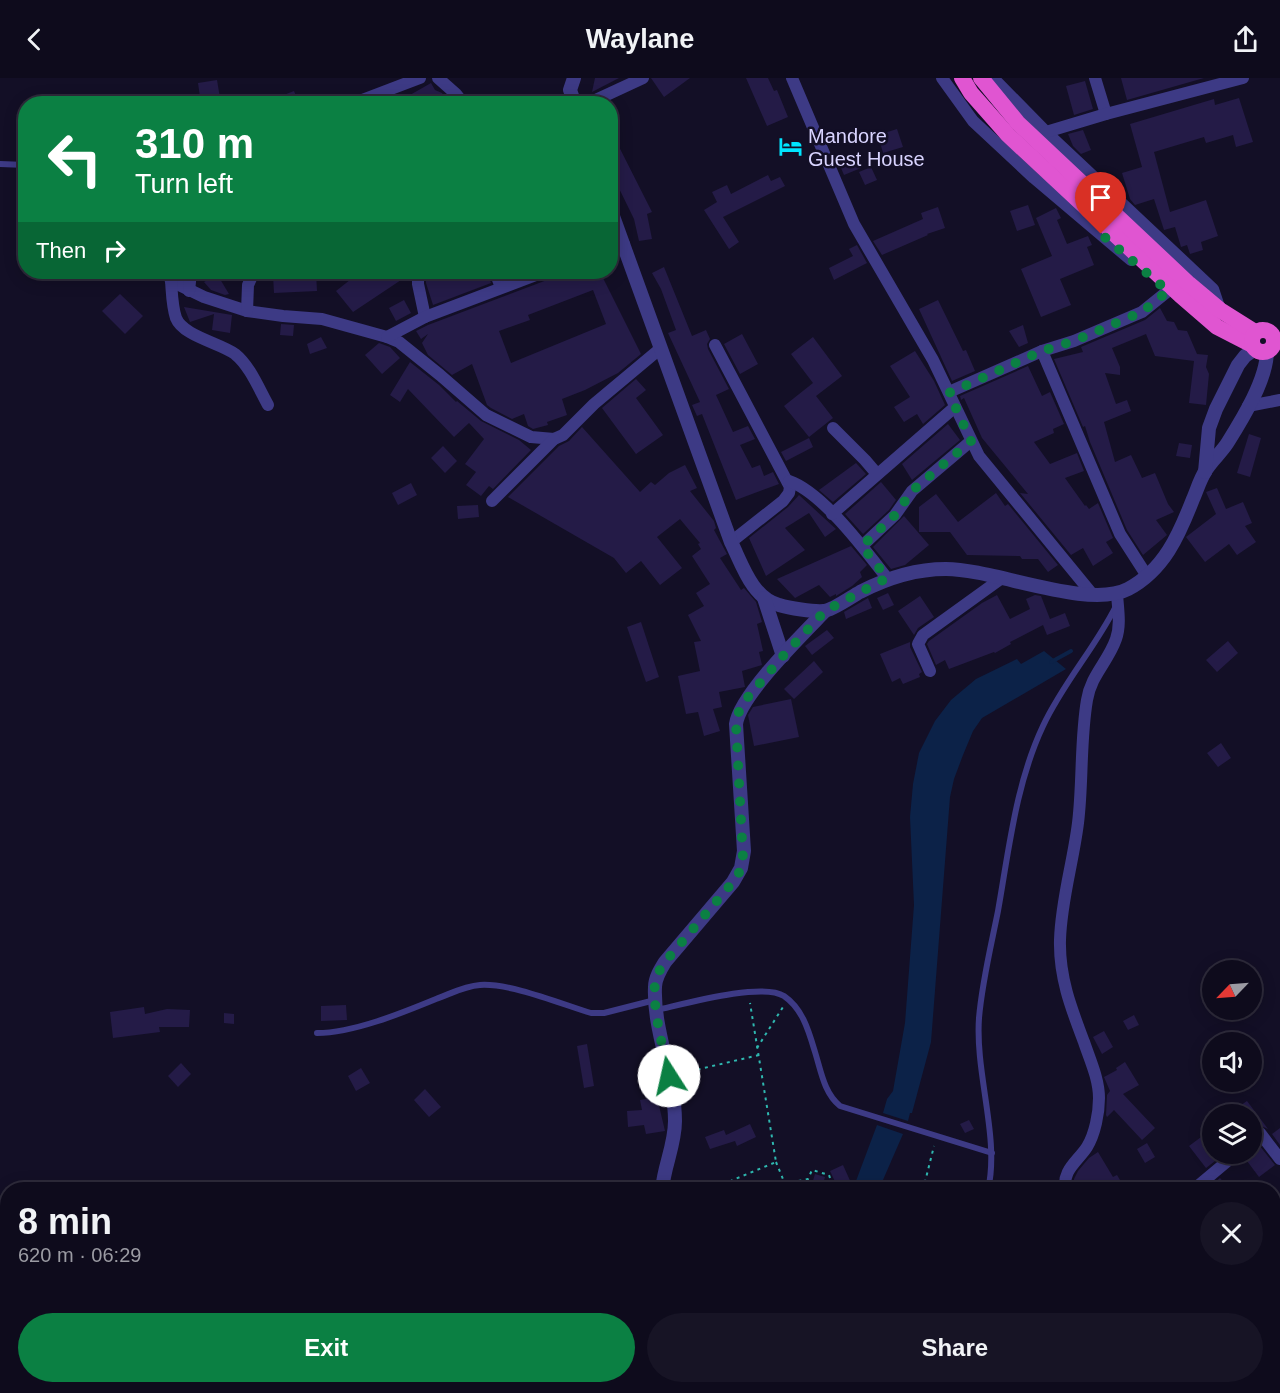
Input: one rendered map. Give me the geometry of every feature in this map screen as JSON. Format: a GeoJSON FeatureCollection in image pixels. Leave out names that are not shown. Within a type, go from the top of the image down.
{"type":"FeatureCollection","features":[{"type":"Feature","properties":{"kind":"highway"},"geometry":{"type":"LineString","coordinates":[[962,78],[971,93],[1008,135],[1179,290],[1218,319],[1266,342]]}},
{"type":"Feature","properties":{"kind":"highway"},"geometry":{"type":"LineString","coordinates":[[981,78],[1018,123],[1179,290]]}},
{"type":"Feature","properties":{"kind":"street"},"geometry":{"type":"LineString","coordinates":[[373,96],[420,78]]}},
{"type":"Feature","properties":{"kind":"street"},"geometry":{"type":"LineString","coordinates":[[438,78],[458,96]]}},
{"type":"Feature","properties":{"kind":"street"},"geometry":{"type":"LineString","coordinates":[[604,96],[643,78]]}},
{"type":"Feature","properties":{"kind":"street"},"geometry":{"type":"LineString","coordinates":[[792,78],[854,224],[916,330],[971,441],[991,471],[1094,595]]}},
{"type":"Feature","properties":{"kind":"street"},"geometry":{"type":"LineString","coordinates":[[942,78],[973,122],[1034,178],[1179,290],[1142,312],[1074,341],[1042,351],[949,393]]}},
{"type":"Feature","properties":{"kind":"street"},"geometry":{"type":"LineString","coordinates":[[993,78],[1046,132],[1213,289],[1218,319]]}},
{"type":"Feature","properties":{"kind":"street"},"geometry":{"type":"LineString","coordinates":[[1095,78],[1106,114]]}},
{"type":"Feature","properties":{"kind":"street"},"geometry":{"type":"LineString","coordinates":[[1046,132],[1243,78]]}},
{"type":"Feature","properties":{"kind":"street"},"geometry":{"type":"LineString","coordinates":[[618,228],[731,542],[751,581],[764,598],[783,656]]}},
{"type":"Feature","properties":{"kind":"street"},"geometry":{"type":"LineString","coordinates":[[618,246],[624,244]]}},
{"type":"Feature","properties":{"kind":"street"},"geometry":{"type":"LineString","coordinates":[[189,291],[190,279]]}},
{"type":"Feature","properties":{"kind":"street"},"geometry":{"type":"LineString","coordinates":[[247,311],[248,285],[251,279]]}},
{"type":"Feature","properties":{"kind":"street"},"geometry":{"type":"LineString","coordinates":[[418,279],[426,316]]}},
{"type":"Feature","properties":{"kind":"street"},"geometry":{"type":"LineString","coordinates":[[498,279],[501,287]]}},
{"type":"Feature","properties":{"kind":"street"},"geometry":{"type":"LineString","coordinates":[[387,337],[426,316],[524,279]]}},
{"type":"Feature","properties":{"kind":"street"},"geometry":{"type":"LineString","coordinates":[[171,281],[189,291],[247,311],[321,319],[387,337],[399,342],[486,415],[531,437],[554,439]]}},
{"type":"Feature","properties":{"kind":"street"},"geometry":{"type":"LineString","coordinates":[[171,281],[173,310],[177,321],[184,329],[234,354],[244,363],[268,405]]}},
{"type":"Feature","properties":{"kind":"street"},"geometry":{"type":"LineString","coordinates":[[664,1182],[674,1131],[674,1109],[656,1005],[655,986],[660,969],[733,882],[741,868],[744,851],[737,716],[743,703],[825,611],[887,578],[923,570],[976,571],[1027,584],[1117,598],[1147,576],[1164,559],[1173,545],[1205,472],[1227,443],[1248,406],[1266,366],[1266,342]]}},
{"type":"Feature","properties":{"kind":"street"},"geometry":{"type":"LineString","coordinates":[[1205,472],[1209,428],[1216,409],[1238,365],[1245,356],[1266,342]]}},
{"type":"Feature","properties":{"kind":"street"},"geometry":{"type":"LineString","coordinates":[[715,345],[789,481],[789,493],[783,501],[731,542]]}},
{"type":"Feature","properties":{"kind":"street"},"geometry":{"type":"LineString","coordinates":[[492,501],[554,439],[563,435],[594,404],[661,348]]}},
{"type":"Feature","properties":{"kind":"street"},"geometry":{"type":"LineString","coordinates":[[1042,351],[1120,534],[1147,576]]}},
{"type":"Feature","properties":{"kind":"street"},"geometry":{"type":"LineString","coordinates":[[1248,406],[1280,400]]}},
{"type":"Feature","properties":{"kind":"street"},"geometry":{"type":"LineString","coordinates":[[832,514],[955,407]]}},
{"type":"Feature","properties":{"kind":"street"},"geometry":{"type":"LineString","coordinates":[[833,428],[866,459],[877,474]]}},
{"type":"Feature","properties":{"kind":"street"},"geometry":{"type":"LineString","coordinates":[[862,546],[895,515],[912,491],[971,441]]}},
{"type":"Feature","properties":{"kind":"street"},"geometry":{"type":"LineString","coordinates":[[789,481],[799,485],[832,514],[862,546],[887,578]]}},
{"type":"Feature","properties":{"kind":"street"},"geometry":{"type":"LineString","coordinates":[[930,671],[918,644],[923,635],[1002,578]]}},
{"type":"Feature","properties":{"kind":"street"},"geometry":{"type":"LineString","coordinates":[[764,598],[782,606],[825,611]]}},
{"type":"Feature","properties":{"kind":"street"},"geometry":{"type":"LineString","coordinates":[[1064,1182],[1066,1173],[1088,1145],[1097,1118],[1099,1099],[1093,1066],[1065,991],[1061,973],[1060,938],[1066,885],[1078,823],[1087,700],[1095,674],[1116,638],[1119,628],[1117,598]]}},
{"type":"Feature","properties":{"kind":"street"},"geometry":{"type":"LineString","coordinates":[[1262,1136],[1280,1159]]}},
{"type":"Feature","properties":{"kind":"street"},"geometry":{"type":"LineString","coordinates":[[1203,1182],[1224,1164]]}},
{"type":"Feature","properties":{"kind":"lane"},"geometry":{"type":"LineString","coordinates":[[0,164],[18,165]]}},
{"type":"Feature","properties":{"kind":"lane"},"geometry":{"type":"LineString","coordinates":[[167,279],[171,281]]}},
{"type":"Feature","properties":{"kind":"lane"},"geometry":{"type":"LineString","coordinates":[[989,1182],[992,1153],[980,1070],[979,1015],[1026,765],[1056,701],[1097,640],[1117,598]]}},
{"type":"Feature","properties":{"kind":"lane"},"geometry":{"type":"LineString","coordinates":[[317,1033],[328,1033],[358,1026],[460,989],[479,985],[491,985],[515,991],[591,1013],[748,992],[772,991],[783,995],[802,1016],[827,1090],[833,1100],[848,1110],[992,1153]]}},
{"type":"Feature","properties":{"kind":"path"},"geometry":{"type":"LineString","coordinates":[[748,992],[776,1162],[784,1182]]}},
{"type":"Feature","properties":{"kind":"path"},"geometry":{"type":"LineString","coordinates":[[758,1048],[788,1000]]}},
{"type":"Feature","properties":{"kind":"path"},"geometry":{"type":"LineString","coordinates":[[669,1076],[759,1055]]}},
{"type":"Feature","properties":{"kind":"path"},"geometry":{"type":"LineString","coordinates":[[925,1182],[936,1136]]}},
{"type":"Feature","properties":{"kind":"path"},"geometry":{"type":"LineString","coordinates":[[728,1182],[776,1162]]}},
{"type":"Feature","properties":{"kind":"path"},"geometry":{"type":"LineString","coordinates":[[794,1182],[808,1179],[812,1170],[829,1175],[831,1182]]}},
{"type":"Feature","properties":{"kind":"water"},"geometry":{"type":"Polygon","coordinates":[[[1044,651],[1066,669],[982,718],[973,731],[954,779],[950,797],[931,1042],[908,1121],[883,1113],[887,1099],[893,1091],[905,1023],[914,905],[910,817],[919,753],[935,721],[951,700],[976,679],[1017,659],[1021,664],[1044,651]]]}},
{"type":"Feature","properties":{"kind":"water"},"geometry":{"type":"Polygon","coordinates":[[[877,1125],[903,1134],[882,1182],[856,1182],[877,1125]]]}},
{"type":"Feature","properties":{"kind":"building"},"geometry":{"type":"Polygon","coordinates":[[[595,78],[619,78],[592,92],[595,78]]]}},
{"type":"Feature","properties":{"kind":"building"},"geometry":{"type":"Polygon","coordinates":[[[651,78],[690,78],[664,97],[651,78]]]}},
{"type":"Feature","properties":{"kind":"building"},"geometry":{"type":"Polygon","coordinates":[[[746,78],[768,78],[774,91],[777,90],[788,117],[767,126],[746,78]]]}},
{"type":"Feature","properties":{"kind":"building"},"geometry":{"type":"Polygon","coordinates":[[[1121,78],[1204,78],[1127,100],[1121,78]]]}},
{"type":"Feature","properties":{"kind":"building"},"geometry":{"type":"Polygon","coordinates":[[[217,80],[220,96],[200,96],[198,83],[217,80]]]}},
{"type":"Feature","properties":{"kind":"building"},"geometry":{"type":"Polygon","coordinates":[[[1085,81],[1093,109],[1074,115],[1066,86],[1085,81]]]}},
{"type":"Feature","properties":{"kind":"building"},"geometry":{"type":"Polygon","coordinates":[[[431,83],[435,90],[444,96],[411,96],[431,83]]]}},
{"type":"Feature","properties":{"kind":"building"},"geometry":{"type":"Polygon","coordinates":[[[294,91],[296,96],[281,96],[294,91]]]}},
{"type":"Feature","properties":{"kind":"building"},"geometry":{"type":"Polygon","coordinates":[[[1239,98],[1253,142],[1236,147],[1233,135],[1206,143],[1204,137],[1154,152],[1170,212],[1206,200],[1218,236],[1201,242],[1203,250],[1190,254],[1187,245],[1181,247],[1175,227],[1164,230],[1154,199],[1135,205],[1130,199],[1122,173],[1142,167],[1130,124],[1214,99],[1215,105],[1239,98]]]}},
{"type":"Feature","properties":{"kind":"building"},"geometry":{"type":"Polygon","coordinates":[[[897,129],[903,147],[883,153],[878,135],[897,129]]]}},
{"type":"Feature","properties":{"kind":"building"},"geometry":{"type":"Polygon","coordinates":[[[1083,130],[1091,150],[1081,154],[1073,146],[1068,134],[1083,130]]]}},
{"type":"Feature","properties":{"kind":"building"},"geometry":{"type":"Polygon","coordinates":[[[618,145],[652,212],[647,214],[652,239],[639,241],[634,219],[618,186],[618,145]]]}},
{"type":"Feature","properties":{"kind":"building"},"geometry":{"type":"Polygon","coordinates":[[[855,154],[861,168],[844,175],[838,161],[855,154]]]}},
{"type":"Feature","properties":{"kind":"building"},"geometry":{"type":"Polygon","coordinates":[[[871,167],[877,180],[865,185],[859,172],[871,167]]]}},
{"type":"Feature","properties":{"kind":"building"},"geometry":{"type":"Polygon","coordinates":[[[768,175],[771,181],[780,177],[785,186],[723,217],[739,242],[729,249],[704,210],[717,202],[712,192],[727,185],[731,194],[768,175]]]}},
{"type":"Feature","properties":{"kind":"building"},"geometry":{"type":"Polygon","coordinates":[[[1028,205],[1035,225],[1017,231],[1010,211],[1028,205]]]}},
{"type":"Feature","properties":{"kind":"building"},"geometry":{"type":"Polygon","coordinates":[[[938,207],[945,228],[882,255],[873,241],[923,219],[921,213],[938,207]]]}},
{"type":"Feature","properties":{"kind":"building"},"geometry":{"type":"Polygon","coordinates":[[[1056,208],[1061,218],[1057,220],[1067,244],[1088,236],[1092,245],[1087,247],[1094,265],[1060,279],[1071,305],[1041,317],[1021,269],[1052,256],[1036,218],[1056,208]]]}},
{"type":"Feature","properties":{"kind":"building"},"geometry":{"type":"Polygon","coordinates":[[[857,245],[867,263],[834,280],[829,268],[853,256],[849,249],[857,245]]]}},
{"type":"Feature","properties":{"kind":"building"},"geometry":{"type":"Polygon","coordinates":[[[664,267],[692,336],[706,330],[710,339],[707,344],[708,349],[729,389],[716,395],[733,432],[748,426],[755,439],[740,445],[752,468],[760,465],[764,476],[773,472],[779,484],[736,500],[702,414],[697,416],[692,405],[700,402],[668,333],[676,330],[661,289],[652,273],[664,267]]]}},
{"type":"Feature","properties":{"kind":"building"},"geometry":{"type":"Polygon","coordinates":[[[209,279],[220,279],[229,294],[225,295],[211,290],[204,282],[209,279]]]}},
{"type":"Feature","properties":{"kind":"building"},"geometry":{"type":"Polygon","coordinates":[[[273,279],[316,279],[317,291],[274,293],[273,279]]]}},
{"type":"Feature","properties":{"kind":"building"},"geometry":{"type":"Polygon","coordinates":[[[351,279],[402,279],[353,312],[336,291],[351,279]]]}},
{"type":"Feature","properties":{"kind":"building"},"geometry":{"type":"Polygon","coordinates":[[[426,279],[490,279],[491,283],[433,305],[426,279]]]}},
{"type":"Feature","properties":{"kind":"building"},"geometry":{"type":"Polygon","coordinates":[[[604,279],[641,354],[618,373],[562,399],[567,415],[547,422],[548,425],[533,429],[528,426],[524,414],[512,419],[487,405],[472,364],[452,375],[428,355],[422,343],[428,334],[421,339],[416,331],[547,280],[604,279]],[[593,290],[528,315],[530,320],[499,331],[511,363],[606,324],[593,290]]]}},
{"type":"Feature","properties":{"kind":"building"},"geometry":{"type":"Polygon","coordinates":[[[120,294],[143,316],[125,334],[102,311],[120,294]]]}},
{"type":"Feature","properties":{"kind":"building"},"geometry":{"type":"Polygon","coordinates":[[[404,300],[411,313],[396,321],[389,308],[404,300]]]}},
{"type":"Feature","properties":{"kind":"building"},"geometry":{"type":"Polygon","coordinates":[[[938,300],[975,371],[952,381],[919,309],[938,300]]]}},
{"type":"Feature","properties":{"kind":"building"},"geometry":{"type":"Polygon","coordinates":[[[184,307],[232,315],[230,333],[212,330],[214,314],[190,322],[184,307]]]}},
{"type":"Feature","properties":{"kind":"building"},"geometry":{"type":"Polygon","coordinates":[[[1160,308],[1167,321],[1174,322],[1178,330],[1187,331],[1197,354],[1208,355],[1206,367],[1209,374],[1206,405],[1189,403],[1194,361],[1155,356],[1146,334],[1112,348],[1120,367],[1120,375],[1105,373],[1116,404],[1127,400],[1131,411],[1104,422],[1115,462],[1131,455],[1142,478],[1155,473],[1168,504],[1174,512],[1156,520],[1167,535],[1143,555],[1127,530],[1085,426],[1083,427],[1054,359],[1083,352],[1081,347],[1145,320],[1160,308]]]}},
{"type":"Feature","properties":{"kind":"building"},"geometry":{"type":"Polygon","coordinates":[[[281,324],[294,325],[293,336],[280,335],[281,324]]]}},
{"type":"Feature","properties":{"kind":"building"},"geometry":{"type":"Polygon","coordinates":[[[1023,325],[1028,343],[1019,347],[1009,331],[1023,325]]]}},
{"type":"Feature","properties":{"kind":"building"},"geometry":{"type":"Polygon","coordinates":[[[742,334],[758,364],[740,374],[724,344],[742,334]]]}},
{"type":"Feature","properties":{"kind":"building"},"geometry":{"type":"Polygon","coordinates":[[[321,337],[327,348],[310,354],[307,344],[321,337]]]}},
{"type":"Feature","properties":{"kind":"building"},"geometry":{"type":"Polygon","coordinates":[[[813,337],[842,376],[816,396],[833,418],[809,437],[784,406],[813,383],[791,354],[813,337]]]}},
{"type":"Feature","properties":{"kind":"building"},"geometry":{"type":"Polygon","coordinates":[[[379,343],[390,347],[400,358],[382,374],[365,355],[379,343]]]}},
{"type":"Feature","properties":{"kind":"building"},"geometry":{"type":"Polygon","coordinates":[[[915,351],[934,381],[945,405],[923,424],[917,414],[904,422],[894,407],[910,397],[890,366],[915,351]]]}},
{"type":"Feature","properties":{"kind":"building"},"geometry":{"type":"Polygon","coordinates":[[[410,362],[481,421],[519,440],[531,450],[493,489],[489,486],[481,496],[466,485],[476,472],[465,464],[484,439],[469,423],[454,437],[408,389],[400,402],[390,395],[410,362]]]}},
{"type":"Feature","properties":{"kind":"building"},"geometry":{"type":"Polygon","coordinates":[[[1028,366],[1042,396],[1050,392],[1064,424],[1053,429],[1054,433],[1034,442],[1050,464],[1077,453],[1084,471],[1065,478],[1085,506],[1089,509],[1098,503],[1113,538],[1106,542],[1113,553],[1093,566],[1083,548],[1071,555],[1020,493],[1028,494],[982,438],[964,398],[961,400],[960,396],[1028,366]]]}},
{"type":"Feature","properties":{"kind":"building"},"geometry":{"type":"Polygon","coordinates":[[[636,379],[646,390],[636,398],[663,435],[636,454],[602,408],[636,379]]]}},
{"type":"Feature","properties":{"kind":"building"},"geometry":{"type":"Polygon","coordinates":[[[948,424],[960,440],[912,480],[902,464],[948,424]]]}},
{"type":"Feature","properties":{"kind":"building"},"geometry":{"type":"Polygon","coordinates":[[[582,427],[640,492],[651,482],[655,485],[669,473],[685,465],[697,488],[690,491],[714,521],[716,528],[714,530],[727,554],[720,558],[741,590],[744,588],[756,602],[762,622],[757,624],[763,651],[759,652],[762,665],[742,671],[745,687],[719,692],[722,707],[713,709],[720,731],[704,736],[698,712],[686,714],[678,676],[700,671],[694,642],[701,641],[688,615],[704,606],[696,593],[710,584],[692,556],[701,549],[698,544],[700,543],[680,519],[657,537],[682,568],[660,585],[641,561],[626,573],[614,558],[508,497],[559,446],[569,441],[582,427]]]}},
{"type":"Feature","properties":{"kind":"building"},"geometry":{"type":"Polygon","coordinates":[[[1249,434],[1261,438],[1250,477],[1237,473],[1249,434]]]}},
{"type":"Feature","properties":{"kind":"building"},"geometry":{"type":"Polygon","coordinates":[[[809,438],[813,447],[786,461],[781,452],[809,438]]]}},
{"type":"Feature","properties":{"kind":"building"},"geometry":{"type":"Polygon","coordinates":[[[1179,443],[1192,445],[1190,458],[1176,456],[1179,443]]]}},
{"type":"Feature","properties":{"kind":"building"},"geometry":{"type":"Polygon","coordinates":[[[443,446],[457,461],[445,473],[431,458],[443,446]]]}},
{"type":"Feature","properties":{"kind":"building"},"geometry":{"type":"Polygon","coordinates":[[[856,463],[866,474],[833,502],[819,490],[856,463]]]}},
{"type":"Feature","properties":{"kind":"building"},"geometry":{"type":"Polygon","coordinates":[[[881,482],[896,500],[889,510],[863,534],[845,514],[881,482]]]}},
{"type":"Feature","properties":{"kind":"building"},"geometry":{"type":"Polygon","coordinates":[[[411,483],[417,495],[398,505],[392,493],[411,483]]]}},
{"type":"Feature","properties":{"kind":"building"},"geometry":{"type":"Polygon","coordinates":[[[1217,488],[1226,509],[1243,502],[1252,523],[1245,526],[1256,542],[1237,555],[1229,544],[1205,562],[1186,537],[1216,514],[1206,492],[1217,488]]]}},
{"type":"Feature","properties":{"kind":"building"},"geometry":{"type":"Polygon","coordinates":[[[996,493],[1005,506],[1008,504],[1058,565],[1048,572],[1038,559],[1022,559],[1020,556],[967,555],[950,532],[919,532],[919,507],[936,494],[958,522],[996,493]]]}},
{"type":"Feature","properties":{"kind":"building"},"geometry":{"type":"Polygon","coordinates":[[[799,495],[836,529],[825,537],[809,513],[785,528],[805,550],[766,576],[749,538],[788,507],[799,495]]]}},
{"type":"Feature","properties":{"kind":"building"},"geometry":{"type":"Polygon","coordinates":[[[478,505],[479,517],[458,519],[457,506],[478,505]]]}},
{"type":"Feature","properties":{"kind":"building"},"geometry":{"type":"Polygon","coordinates":[[[904,516],[929,545],[905,565],[891,569],[873,547],[904,516]]]}},
{"type":"Feature","properties":{"kind":"building"},"geometry":{"type":"Polygon","coordinates":[[[851,546],[867,565],[860,572],[862,577],[836,596],[836,594],[830,597],[819,585],[795,598],[777,579],[851,546]]]}},
{"type":"Feature","properties":{"kind":"building"},"geometry":{"type":"Polygon","coordinates":[[[888,593],[894,605],[883,610],[877,598],[888,593]]]}},
{"type":"Feature","properties":{"kind":"building"},"geometry":{"type":"Polygon","coordinates":[[[997,595],[1010,619],[1030,609],[1026,599],[1035,595],[1041,596],[1050,619],[1065,613],[1070,626],[1047,635],[1043,625],[1010,642],[1011,644],[995,653],[949,669],[945,660],[936,665],[927,644],[929,641],[997,595]]]}},
{"type":"Feature","properties":{"kind":"building"},"geometry":{"type":"Polygon","coordinates":[[[920,596],[934,617],[918,628],[914,635],[898,611],[920,596]]]}},
{"type":"Feature","properties":{"kind":"building"},"geometry":{"type":"Polygon","coordinates":[[[868,598],[872,608],[846,619],[844,612],[868,598]]]}},
{"type":"Feature","properties":{"kind":"building"},"geometry":{"type":"Polygon","coordinates":[[[641,622],[659,677],[646,682],[627,627],[641,622]]]}},
{"type":"Feature","properties":{"kind":"building"},"geometry":{"type":"Polygon","coordinates":[[[827,630],[834,638],[812,655],[805,646],[827,630]]]}},
{"type":"Feature","properties":{"kind":"building"},"geometry":{"type":"Polygon","coordinates":[[[1228,641],[1238,653],[1217,672],[1206,660],[1228,641]]]}},
{"type":"Feature","properties":{"kind":"building"},"geometry":{"type":"Polygon","coordinates":[[[910,642],[910,647],[922,672],[919,674],[920,677],[903,684],[900,678],[892,682],[880,654],[910,642]]]}},
{"type":"Feature","properties":{"kind":"building"},"geometry":{"type":"Polygon","coordinates":[[[814,661],[823,672],[794,699],[784,689],[814,661]]]}},
{"type":"Feature","properties":{"kind":"building"},"geometry":{"type":"Polygon","coordinates":[[[791,699],[799,737],[754,746],[748,715],[753,707],[791,699]]]}},
{"type":"Feature","properties":{"kind":"building"},"geometry":{"type":"Polygon","coordinates":[[[1221,743],[1231,758],[1218,767],[1207,753],[1221,743]]]}},
{"type":"Feature","properties":{"kind":"building"},"geometry":{"type":"Polygon","coordinates":[[[346,1005],[347,1020],[321,1021],[321,1006],[346,1005]]]}},
{"type":"Feature","properties":{"kind":"building"},"geometry":{"type":"Polygon","coordinates":[[[144,1007],[145,1014],[167,1009],[190,1010],[189,1027],[159,1027],[160,1032],[113,1038],[110,1012],[144,1007]]]}},
{"type":"Feature","properties":{"kind":"building"},"geometry":{"type":"Polygon","coordinates":[[[224,1013],[234,1014],[234,1024],[224,1023],[224,1013]]]}},
{"type":"Feature","properties":{"kind":"building"},"geometry":{"type":"Polygon","coordinates":[[[1134,1015],[1139,1025],[1128,1030],[1123,1021],[1134,1015]]]}},
{"type":"Feature","properties":{"kind":"building"},"geometry":{"type":"Polygon","coordinates":[[[1104,1031],[1113,1047],[1102,1054],[1093,1037],[1104,1031]]]}},
{"type":"Feature","properties":{"kind":"building"},"geometry":{"type":"Polygon","coordinates":[[[587,1044],[594,1086],[584,1088],[577,1046],[587,1044]]]}},
{"type":"Feature","properties":{"kind":"building"},"geometry":{"type":"Polygon","coordinates":[[[1125,1062],[1139,1085],[1123,1094],[1155,1128],[1142,1140],[1114,1110],[1107,1117],[1106,1115],[1107,1095],[1110,1091],[1104,1077],[1117,1070],[1116,1068],[1125,1062]]]}},
{"type":"Feature","properties":{"kind":"building"},"geometry":{"type":"Polygon","coordinates":[[[181,1063],[191,1074],[178,1087],[168,1076],[181,1063]]]}},
{"type":"Feature","properties":{"kind":"building"},"geometry":{"type":"Polygon","coordinates":[[[361,1068],[370,1083],[356,1091],[348,1076],[361,1068]]]}},
{"type":"Feature","properties":{"kind":"building"},"geometry":{"type":"Polygon","coordinates":[[[425,1089],[441,1107],[429,1117],[414,1100],[425,1089]]]}},
{"type":"Feature","properties":{"kind":"building"},"geometry":{"type":"Polygon","coordinates":[[[657,1097],[665,1131],[646,1134],[644,1125],[628,1127],[627,1111],[642,1110],[640,1100],[657,1097]]]}},
{"type":"Feature","properties":{"kind":"building"},"geometry":{"type":"Polygon","coordinates":[[[969,1120],[974,1129],[965,1133],[960,1124],[969,1120]]]}},
{"type":"Feature","properties":{"kind":"building"},"geometry":{"type":"Polygon","coordinates":[[[750,1124],[756,1137],[737,1146],[735,1141],[710,1149],[705,1137],[724,1130],[726,1135],[750,1124]]]}},
{"type":"Feature","properties":{"kind":"building"},"geometry":{"type":"Polygon","coordinates":[[[1280,1128],[1280,1145],[1272,1134],[1280,1128]]]}},
{"type":"Feature","properties":{"kind":"building"},"geometry":{"type":"Polygon","coordinates":[[[1202,1136],[1202,1163],[1189,1146],[1202,1136]]]}},
{"type":"Feature","properties":{"kind":"building"},"geometry":{"type":"Polygon","coordinates":[[[1147,1143],[1155,1157],[1145,1163],[1137,1149],[1147,1143]]]}},
{"type":"Feature","properties":{"kind":"building"},"geometry":{"type":"Polygon","coordinates":[[[1262,1149],[1275,1165],[1259,1177],[1249,1164],[1262,1164],[1262,1149]]]}},
{"type":"Feature","properties":{"kind":"building"},"geometry":{"type":"Polygon","coordinates":[[[1098,1152],[1113,1177],[1117,1175],[1121,1182],[1074,1182],[1078,1171],[1089,1158],[1098,1152]]]}},
{"type":"Feature","properties":{"kind":"building"},"geometry":{"type":"Polygon","coordinates":[[[843,1165],[851,1182],[835,1182],[830,1171],[843,1165]]]}},
{"type":"Feature","properties":{"kind":"building"},"geometry":{"type":"Polygon","coordinates":[[[815,1174],[825,1177],[824,1182],[813,1182],[815,1174]]]}},
{"type":"Feature","properties":{"kind":"waterway"},"geometry":{"type":"LineString","coordinates":[[1051,662],[1071,651]]}},
{"type":"Feature","properties":{"kind":"place","name":"Mandore Guest House"},"geometry":{"type":"Point","coordinates":[790,147]}},
{"type":"Feature","properties":{"kind":"route"},"geometry":{"type":"LineString","coordinates":[[669,1076],[655,986],[660,969],[665,962],[738,876],[741,868],[744,851],[736,724],[743,703],[825,611],[887,578],[862,546],[895,515],[912,491],[971,441],[949,393],[1042,351],[1074,341],[1142,312],[1168,291],[1101,234]]}}]}
